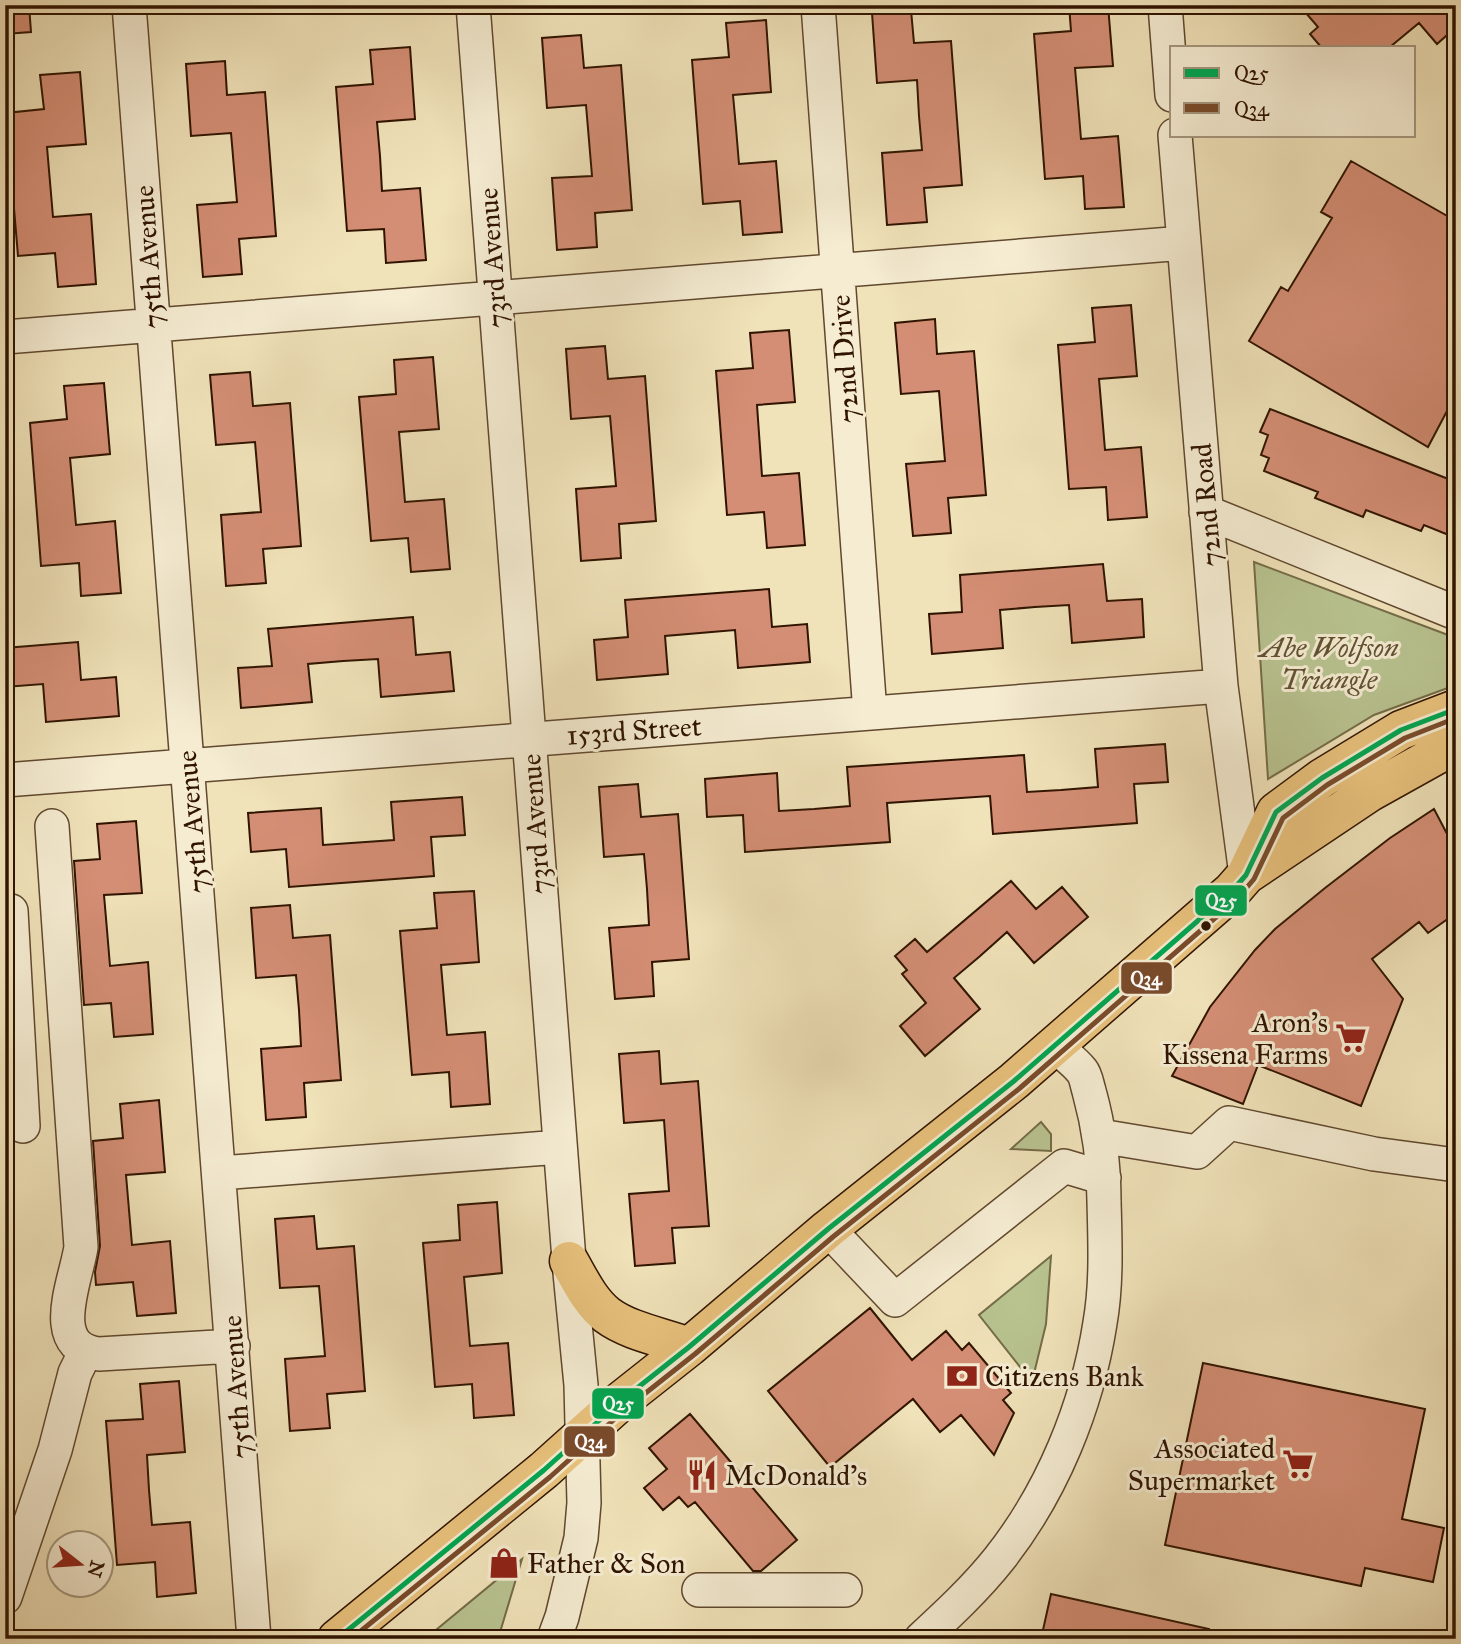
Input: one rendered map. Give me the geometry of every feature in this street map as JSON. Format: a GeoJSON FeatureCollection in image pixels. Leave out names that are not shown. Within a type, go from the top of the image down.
{"type":"FeatureCollection","features":[{"type":"Feature","properties":{"kind":"main road"},"geometry":{"type":"LineString","coordinates":[[1247,874],[1276,812],[1322,778],[1401,730],[1456,709]]}},
{"type":"Feature","properties":{"kind":"main road"},"geometry":{"type":"LineString","coordinates":[[337,1639],[544,1470],[582,1433],[689,1347],[828,1229],[1055,1046],[1232,891],[1247,874],[1370,792],[1440,753],[1456,748]]}},
{"type":"Feature","properties":{"kind":"main road"},"geometry":{"type":"LineString","coordinates":[[569,1261],[606,1314],[630,1327],[689,1347]]}},
{"type":"Feature","properties":{"kind":"street","name":"75th Avenue"},"geometry":{"type":"LineString","coordinates":[[129,5],[254,1639]]}},
{"type":"Feature","properties":{"kind":"street","name":"73rd Avenue"},"geometry":{"type":"LineString","coordinates":[[473,5],[560,1147],[581,1385],[584,1503],[581,1538],[554,1639]]}},
{"type":"Feature","properties":{"kind":"street","name":"72nd Drive"},"geometry":{"type":"LineString","coordinates":[[818,5],[870,713]]}},
{"type":"Feature","properties":{"kind":"street"},"geometry":{"type":"LineString","coordinates":[[1165,5],[1170,69]]}},
{"type":"Feature","properties":{"kind":"street","name":"72nd Road"},"geometry":{"type":"LineString","coordinates":[[1175,136],[1220,686],[1247,874]]}},
{"type":"Feature","properties":{"kind":"street"},"geometry":{"type":"LineString","coordinates":[[5,337],[1184,243]]}},
{"type":"Feature","properties":{"kind":"street"},"geometry":{"type":"LineString","coordinates":[[1206,512],[1456,613]]}},
{"type":"Feature","properties":{"kind":"street","name":"153rd Street"},"geometry":{"type":"LineString","coordinates":[[5,780],[1220,686]]}},
{"type":"Feature","properties":{"kind":"street"},"geometry":{"type":"LineString","coordinates":[[52,826],[81,1247],[66,1322],[69,1336],[85,1353],[117,1354],[233,1346]]}},
{"type":"Feature","properties":{"kind":"street"},"geometry":{"type":"LineString","coordinates":[[5,911],[11,911],[23,1126]]}},
{"type":"Feature","properties":{"kind":"street"},"geometry":{"type":"LineString","coordinates":[[921,1639],[954,1609],[1012,1542],[1034,1508],[1074,1421],[1090,1371],[1101,1322],[1105,1272],[1104,1178],[1100,1136],[1084,1073],[1055,1046]]}},
{"type":"Feature","properties":{"kind":"street"},"geometry":{"type":"LineString","coordinates":[[1100,1136],[1197,1152],[1229,1123],[1374,1154],[1456,1165]]}},
{"type":"Feature","properties":{"kind":"street"},"geometry":{"type":"LineString","coordinates":[[220,1173],[560,1147]]}},
{"type":"Feature","properties":{"kind":"street"},"geometry":{"type":"LineString","coordinates":[[828,1229],[895,1300],[1064,1166],[1104,1178]]}},
{"type":"Feature","properties":{"kind":"street"},"geometry":{"type":"LineString","coordinates":[[5,1597],[55,1450],[75,1373],[85,1353]]}},
{"type":"Feature","properties":{"kind":"street"},"geometry":{"type":"LineString","coordinates":[[699,1590],[845,1590]]}},
{"type":"Feature","properties":{"kind":"green space","name":"Abe Wolfson Triangle"},"geometry":{"type":"Polygon","coordinates":[[[1254,562],[1456,638],[1456,685],[1374,715],[1268,779],[1254,562]]]}},
{"type":"Feature","properties":{"kind":"green space"},"geometry":{"type":"Polygon","coordinates":[[[1041,1122],[1051,1134],[1051,1151],[1011,1149],[1041,1122]]]}},
{"type":"Feature","properties":{"kind":"green space"},"geometry":{"type":"Polygon","coordinates":[[[1051,1256],[1046,1324],[1032,1382],[979,1315],[1051,1256]]]}},
{"type":"Feature","properties":{"kind":"green space"},"geometry":{"type":"Polygon","coordinates":[[[522,1559],[498,1639],[425,1639],[522,1559]]]}},
{"type":"Feature","properties":{"kind":"building"},"geometry":{"type":"Polygon","coordinates":[[[5,5],[29,5],[31,32],[5,34],[5,5]]]}},
{"type":"Feature","properties":{"kind":"building"},"geometry":{"type":"Polygon","coordinates":[[[1069,5],[1108,5],[1113,66],[1075,68],[1081,139],[1118,136],[1124,207],[1085,209],[1083,176],[1045,179],[1034,34],[1071,31],[1069,5]]]}},
{"type":"Feature","properties":{"kind":"building"},"geometry":{"type":"Polygon","coordinates":[[[1299,5],[1456,5],[1456,27],[1437,44],[1419,23],[1391,46],[1320,46],[1310,34],[1318,27],[1299,5]]]}},
{"type":"Feature","properties":{"kind":"building"},"geometry":{"type":"Polygon","coordinates":[[[911,10],[914,43],[951,41],[962,185],[924,188],[927,222],[887,225],[882,153],[922,150],[917,80],[877,83],[872,13],[911,10]]]}},
{"type":"Feature","properties":{"kind":"building"},"geometry":{"type":"Polygon","coordinates":[[[766,20],[771,92],[733,95],[739,164],[776,161],[782,232],[743,235],[740,201],[703,204],[692,60],[729,57],[726,23],[766,20]]]}},
{"type":"Feature","properties":{"kind":"building"},"geometry":{"type":"Polygon","coordinates":[[[581,35],[584,68],[621,65],[632,210],[595,213],[597,247],[557,250],[552,178],[592,176],[586,105],[547,108],[542,38],[581,35]]]}},
{"type":"Feature","properties":{"kind":"building"},"geometry":{"type":"Polygon","coordinates":[[[410,47],[415,119],[377,122],[382,191],[420,188],[426,260],[386,263],[384,229],[347,231],[336,87],[373,84],[370,50],[410,47]]]}},
{"type":"Feature","properties":{"kind":"building"},"geometry":{"type":"Polygon","coordinates":[[[225,61],[227,95],[265,92],[276,236],[239,239],[242,274],[203,277],[197,205],[237,202],[231,133],[191,136],[186,64],[225,61]]]}},
{"type":"Feature","properties":{"kind":"building"},"geometry":{"type":"Polygon","coordinates":[[[80,72],[86,144],[47,147],[53,217],[91,214],[96,284],[58,287],[55,253],[18,256],[6,113],[44,109],[40,75],[80,72]]]}},
{"type":"Feature","properties":{"kind":"building"},"geometry":{"type":"Polygon","coordinates":[[[1351,161],[1456,221],[1456,394],[1428,447],[1249,341],[1281,287],[1288,291],[1332,218],[1321,212],[1351,161]]]}},
{"type":"Feature","properties":{"kind":"building"},"geometry":{"type":"Polygon","coordinates":[[[1131,305],[1137,376],[1099,379],[1105,450],[1141,447],[1147,517],[1108,520],[1106,487],[1069,489],[1058,345],[1095,342],[1092,308],[1131,305]]]}},
{"type":"Feature","properties":{"kind":"building"},"geometry":{"type":"Polygon","coordinates":[[[935,319],[937,354],[974,351],[986,495],[948,498],[951,533],[913,536],[906,464],[945,461],[939,391],[901,394],[895,323],[935,319]]]}},
{"type":"Feature","properties":{"kind":"building"},"geometry":{"type":"Polygon","coordinates":[[[789,330],[795,402],[757,405],[762,476],[799,473],[805,545],[767,548],[764,512],[727,515],[716,371],[753,368],[750,333],[789,330]]]}},
{"type":"Feature","properties":{"kind":"building"},"geometry":{"type":"Polygon","coordinates":[[[605,346],[608,379],[645,376],[656,521],[619,524],[621,558],[581,561],[576,489],[616,486],[610,416],[571,419],[566,349],[605,346]]]}},
{"type":"Feature","properties":{"kind":"building"},"geometry":{"type":"Polygon","coordinates":[[[433,357],[439,429],[399,432],[405,502],[444,499],[450,569],[411,572],[408,538],[371,541],[359,397],[396,394],[394,360],[433,357]]]}},
{"type":"Feature","properties":{"kind":"building"},"geometry":{"type":"Polygon","coordinates":[[[250,372],[253,406],[290,403],[301,546],[263,549],[266,583],[226,586],[221,515],[261,512],[255,442],[216,445],[210,375],[250,372]]]}},
{"type":"Feature","properties":{"kind":"building"},"geometry":{"type":"Polygon","coordinates":[[[104,383],[110,454],[70,458],[76,525],[115,521],[121,593],[81,596],[79,563],[41,566],[30,423],[67,419],[64,386],[104,383]]]}},
{"type":"Feature","properties":{"kind":"building"},"geometry":{"type":"Polygon","coordinates":[[[1270,409],[1456,482],[1456,538],[1424,525],[1421,531],[1366,510],[1363,517],[1315,498],[1318,492],[1264,471],[1269,458],[1261,455],[1268,435],[1260,432],[1270,409]]]}},
{"type":"Feature","properties":{"kind":"building"},"geometry":{"type":"Polygon","coordinates":[[[1103,564],[1107,601],[1142,599],[1144,637],[1072,643],[1069,605],[1035,607],[1000,610],[1003,648],[932,654],[929,614],[962,612],[960,575],[1103,564]]]}},
{"type":"Feature","properties":{"kind":"building"},"geometry":{"type":"Polygon","coordinates":[[[769,589],[772,627],[807,624],[810,662],[738,668],[735,630],[665,636],[668,674],[597,680],[594,640],[628,637],[625,600],[769,589]]]}},
{"type":"Feature","properties":{"kind":"building"},"geometry":{"type":"Polygon","coordinates":[[[413,617],[416,655],[450,652],[454,691],[381,697],[378,659],[343,661],[308,664],[312,702],[241,708],[238,668],[272,666],[268,629],[413,617]]]}},
{"type":"Feature","properties":{"kind":"building"},"geometry":{"type":"Polygon","coordinates":[[[78,642],[81,680],[116,677],[119,716],[46,722],[43,684],[5,687],[5,648],[78,642]]]}},
{"type":"Feature","properties":{"kind":"building"},"geometry":{"type":"Polygon","coordinates":[[[1165,744],[1168,782],[1134,784],[1137,823],[993,834],[990,796],[887,803],[890,842],[745,852],[743,815],[707,817],[705,779],[777,773],[779,811],[814,809],[850,806],[847,767],[1024,755],[1027,792],[1061,790],[1098,787],[1095,749],[1165,744]]]}},
{"type":"Feature","properties":{"kind":"building"},"geometry":{"type":"Polygon","coordinates":[[[638,784],[641,817],[678,814],[689,959],[652,962],[654,996],[615,999],[609,928],[649,925],[647,889],[644,854],[604,857],[599,787],[638,784]]]}},
{"type":"Feature","properties":{"kind":"building"},"geometry":{"type":"Polygon","coordinates":[[[462,797],[465,835],[431,837],[434,876],[289,887],[286,849],[251,852],[248,813],[321,808],[323,845],[394,840],[391,802],[462,797]]]}},
{"type":"Feature","properties":{"kind":"building"},"geometry":{"type":"Polygon","coordinates":[[[1434,809],[1456,851],[1456,913],[1428,933],[1419,922],[1372,959],[1403,999],[1361,1106],[1258,1065],[1243,1104],[1172,1076],[1210,1007],[1275,929],[1390,838],[1434,809]]]}},
{"type":"Feature","properties":{"kind":"building"},"geometry":{"type":"Polygon","coordinates":[[[136,821],[142,893],[104,895],[110,966],[148,962],[153,1034],[114,1037],[111,1003],[84,1005],[74,861],[100,859],[97,824],[136,821]]]}},
{"type":"Feature","properties":{"kind":"building"},"geometry":{"type":"Polygon","coordinates":[[[1011,881],[1036,909],[1062,887],[1088,917],[1034,963],[1007,932],[954,978],[980,1009],[925,1056],[900,1026],[926,1003],[902,974],[907,970],[895,956],[915,939],[927,952],[1011,881]]]}},
{"type":"Feature","properties":{"kind":"building"},"geometry":{"type":"Polygon","coordinates":[[[474,891],[479,962],[441,965],[447,1035],[485,1032],[490,1104],[451,1107],[449,1072],[412,1075],[400,931],[437,928],[434,893],[474,891]]]}},
{"type":"Feature","properties":{"kind":"building"},"geometry":{"type":"Polygon","coordinates":[[[290,905],[293,938],[330,935],[341,1080],[304,1083],[306,1117],[266,1120],[261,1049],[301,1046],[299,1010],[296,975],[256,978],[251,908],[290,905]]]}},
{"type":"Feature","properties":{"kind":"building"},"geometry":{"type":"Polygon","coordinates":[[[659,1051],[661,1084],[698,1081],[709,1226],[672,1228],[675,1263],[635,1266],[629,1194],[669,1191],[664,1120],[624,1123],[619,1054],[659,1051]]]}},
{"type":"Feature","properties":{"kind":"building"},"geometry":{"type":"Polygon","coordinates":[[[159,1100],[165,1172],[126,1175],[132,1245],[170,1241],[176,1313],[137,1316],[133,1282],[96,1285],[95,1272],[100,1246],[93,1141],[123,1138],[120,1104],[159,1100]]]}},
{"type":"Feature","properties":{"kind":"building"},"geometry":{"type":"Polygon","coordinates":[[[497,1202],[502,1273],[464,1277],[470,1346],[508,1343],[514,1415],[474,1418],[472,1384],[435,1387],[423,1243],[460,1240],[458,1205],[497,1202]]]}},
{"type":"Feature","properties":{"kind":"building"},"geometry":{"type":"Polygon","coordinates":[[[314,1216],[317,1249],[354,1246],[365,1391],[327,1394],[330,1428],[290,1431],[285,1359],[325,1356],[319,1286],[280,1288],[275,1219],[314,1216]]]}},
{"type":"Feature","properties":{"kind":"building"},"geometry":{"type":"Polygon","coordinates":[[[870,1308],[912,1360],[946,1331],[962,1350],[969,1343],[1011,1393],[1003,1400],[1014,1413],[994,1455],[961,1415],[940,1432],[913,1399],[830,1467],[768,1391],[870,1308]]]}},
{"type":"Feature","properties":{"kind":"building","name":"Associated Supermarket"},"geometry":{"type":"Polygon","coordinates":[[[1203,1363],[1425,1409],[1402,1519],[1444,1528],[1433,1582],[1365,1568],[1361,1586],[1165,1545],[1203,1363]]]}},
{"type":"Feature","properties":{"kind":"building"},"geometry":{"type":"Polygon","coordinates":[[[179,1381],[185,1452],[147,1455],[149,1490],[152,1525],[190,1522],[196,1593],[157,1597],[155,1562],[117,1565],[106,1421],[143,1419],[140,1384],[179,1381]]]}},
{"type":"Feature","properties":{"kind":"building"},"geometry":{"type":"Polygon","coordinates":[[[690,1414],[797,1540],[761,1571],[753,1571],[695,1502],[688,1507],[679,1497],[663,1510],[644,1488],[667,1469],[649,1448],[690,1414]]]}},
{"type":"Feature","properties":{"kind":"building"},"geometry":{"type":"Polygon","coordinates":[[[1051,1594],[1209,1629],[1208,1639],[1041,1639],[1051,1594]]]}},
{"type":"Feature","properties":{"kind":"transit line","name":"Q25"},"geometry":{"type":"LineString","coordinates":[[337,1639],[544,1470],[622,1400],[828,1229],[1014,1081],[1232,891],[1246,875],[1276,812],[1322,778],[1401,730],[1456,709]]}},
{"type":"Feature","properties":{"kind":"transit line","name":"Q34"},"geometry":{"type":"LineString","coordinates":[[351,1639],[550,1477],[628,1407],[834,1236],[1020,1088],[1238,898],[1254,879],[1283,818],[1327,785],[1405,738],[1456,718]]}},
{"type":"Feature","properties":{"kind":"place","name":"Aron's Kissena Farms"},"geometry":{"type":"Point","coordinates":[1351,1038]}},
{"type":"Feature","properties":{"kind":"place","name":"Citizens Bank"},"geometry":{"type":"Point","coordinates":[962,1376]}},
{"type":"Feature","properties":{"kind":"place","name":"Associated Supermarket"},"geometry":{"type":"Point","coordinates":[1298,1464]}},
{"type":"Feature","properties":{"kind":"place","name":"McDonald's"},"geometry":{"type":"Point","coordinates":[702,1475]}},
{"type":"Feature","properties":{"kind":"place","name":"Father & Son"},"geometry":{"type":"Point","coordinates":[504,1563]}}]}
